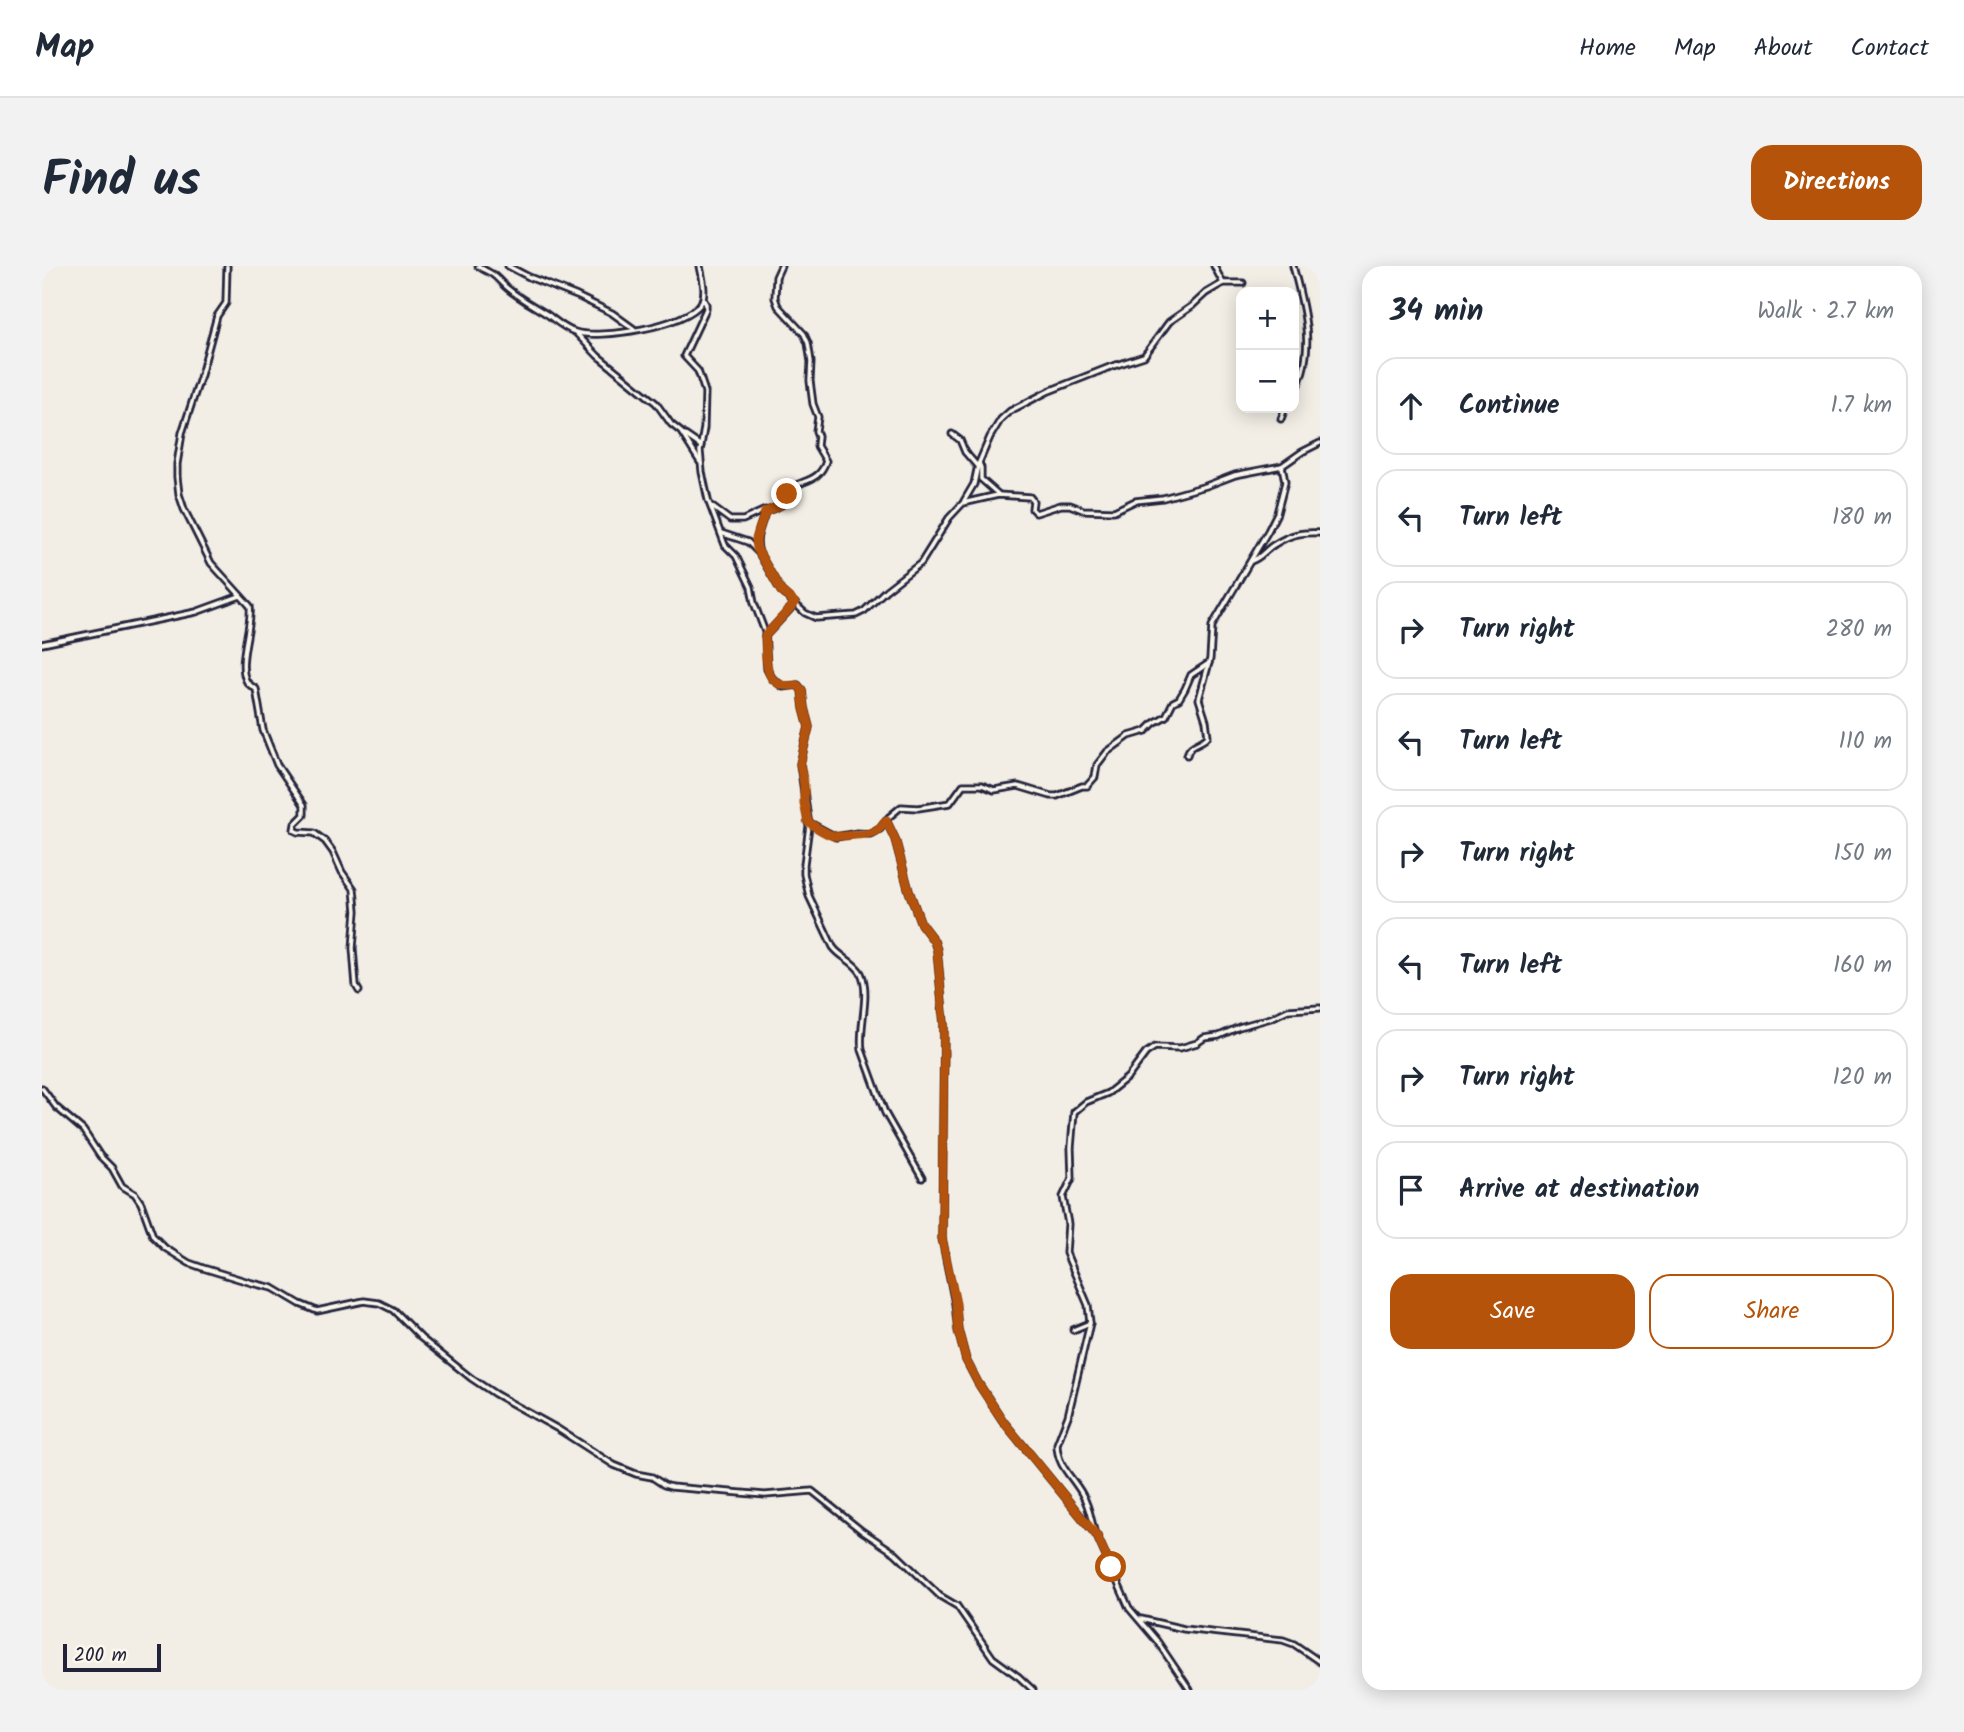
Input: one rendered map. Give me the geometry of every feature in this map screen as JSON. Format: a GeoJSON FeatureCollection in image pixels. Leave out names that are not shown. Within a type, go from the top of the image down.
{"type":"FeatureCollection","features":[{"type":"Feature","properties":{"kind":"street"},"geometry":{"type":"LineString","coordinates":[[228,266],[226,303],[217,316],[180,442],[177,471],[181,500],[208,558],[250,606],[244,657],[246,679],[256,690],[260,722],[277,765],[305,810],[293,828],[296,831],[314,833],[325,841],[354,889],[356,911],[353,948],[356,986],[359,991]]}},
{"type":"Feature","properties":{"kind":"street"},"geometry":{"type":"LineString","coordinates":[[478,266],[574,332],[598,356],[656,403],[671,424],[683,434],[701,464]]}},
{"type":"Feature","properties":{"kind":"street"},"geometry":{"type":"LineString","coordinates":[[509,266],[612,313],[634,330]]}},
{"type":"Feature","properties":{"kind":"street"},"geometry":{"type":"LineString","coordinates":[[574,332],[611,333],[658,326],[679,319],[698,307],[703,299],[700,266]]}},
{"type":"Feature","properties":{"kind":"street"},"geometry":{"type":"LineString","coordinates":[[709,505],[730,520],[744,520],[781,505],[792,488],[810,481],[826,461],[817,446],[818,417],[813,403],[808,344],[804,334],[778,306],[775,298],[776,277],[781,266]]}},
{"type":"Feature","properties":{"kind":"street"},"geometry":{"type":"LineString","coordinates":[[1214,266],[1223,283]]}},
{"type":"Feature","properties":{"kind":"street"},"geometry":{"type":"LineString","coordinates":[[1293,266],[1304,305],[1307,339],[1299,380]]}},
{"type":"Feature","properties":{"kind":"street"},"geometry":{"type":"LineString","coordinates":[[791,609],[816,618],[856,615],[864,611],[921,563],[949,518],[963,503],[974,484],[978,465],[995,429],[1010,411],[1049,391],[1143,356],[1169,322],[1206,293],[1223,283],[1243,283]]}},
{"type":"Feature","properties":{"kind":"street"},"geometry":{"type":"LineString","coordinates":[[703,299],[706,309],[684,356],[698,370],[704,387],[701,464],[709,505],[725,545],[736,556],[751,587],[765,636],[766,663],[772,678],[783,687],[797,685],[802,690],[809,727],[800,764],[808,822],[804,864],[809,896],[833,947],[860,972],[863,985],[862,1050],[885,1113],[922,1178]]}},
{"type":"Feature","properties":{"kind":"street"},"geometry":{"type":"LineString","coordinates":[[1281,419],[1283,413]]}},
{"type":"Feature","properties":{"kind":"street"},"geometry":{"type":"LineString","coordinates":[[683,434],[701,446]]}},
{"type":"Feature","properties":{"kind":"street"},"geometry":{"type":"LineString","coordinates":[[952,434],[960,440],[965,452],[981,468],[981,479],[999,495]]}},
{"type":"Feature","properties":{"kind":"street"},"geometry":{"type":"LineString","coordinates":[[694,440],[702,436]]}},
{"type":"Feature","properties":{"kind":"street"},"geometry":{"type":"LineString","coordinates":[[963,503],[999,495],[1030,497],[1032,509],[1037,513],[1061,505],[1110,512],[1135,501],[1163,498],[1202,488],[1235,475],[1282,466],[1301,452],[1320,443]]}},
{"type":"Feature","properties":{"kind":"street"},"geometry":{"type":"LineString","coordinates":[[1187,755],[1189,748],[1208,736],[1199,699],[1209,663],[1212,626],[1277,513],[1284,489],[1282,466]]}},
{"type":"Feature","properties":{"kind":"street"},"geometry":{"type":"LineString","coordinates":[[759,553],[756,539],[767,510]]}},
{"type":"Feature","properties":{"kind":"street"},"geometry":{"type":"LineString","coordinates":[[720,532],[748,542],[759,553],[781,591],[805,613]]}},
{"type":"Feature","properties":{"kind":"street"},"geometry":{"type":"LineString","coordinates":[[1250,561],[1258,559],[1275,543],[1293,534],[1320,533]]}},
{"type":"Feature","properties":{"kind":"street"},"geometry":{"type":"LineString","coordinates":[[42,644],[196,612],[241,595]]}},
{"type":"Feature","properties":{"kind":"street"},"geometry":{"type":"LineString","coordinates":[[765,636],[795,603]]}},
{"type":"Feature","properties":{"kind":"street"},"geometry":{"type":"LineString","coordinates":[[808,822],[832,836],[873,833],[901,807],[918,808],[950,803],[963,785],[982,785],[994,790],[1018,786],[1051,796],[1088,786],[1095,777],[1097,765],[1107,752],[1129,736],[1146,730],[1164,718],[1173,702],[1179,699],[1191,675],[1209,663]]}},
{"type":"Feature","properties":{"kind":"street"},"geometry":{"type":"LineString","coordinates":[[886,820],[895,839],[921,924],[934,941],[937,950],[944,1024],[942,1238],[966,1360],[1003,1421],[1097,1536]]}},
{"type":"Feature","properties":{"kind":"street"},"geometry":{"type":"LineString","coordinates":[[1190,1690],[1162,1647],[1122,1596],[1083,1495],[1063,1470],[1057,1449],[1068,1416],[1090,1323],[1088,1305],[1066,1253],[1068,1224],[1063,1197],[1072,1178],[1074,1112],[1086,1102],[1108,1093],[1128,1077],[1146,1053],[1155,1047],[1183,1047],[1266,1020],[1288,1010],[1320,1008]]}},
{"type":"Feature","properties":{"kind":"street"},"geometry":{"type":"LineString","coordinates":[[42,1088],[56,1107],[83,1130],[122,1186],[136,1196],[155,1240],[182,1259],[233,1278],[273,1288],[317,1311],[365,1301],[385,1305],[421,1338],[479,1384],[614,1465],[652,1477],[671,1488],[765,1495],[812,1491],[862,1531],[895,1553],[940,1595],[957,1606],[993,1658],[1033,1690]]}},
{"type":"Feature","properties":{"kind":"street"},"geometry":{"type":"LineString","coordinates":[[1073,1330],[1090,1323]]}},
{"type":"Feature","properties":{"kind":"street"},"geometry":{"type":"LineString","coordinates":[[1139,1619],[1184,1629],[1283,1640],[1294,1644],[1320,1662]]}},
{"type":"Feature","properties":{"kind":"route"},"geometry":{"type":"LineString","coordinates":[[787,494],[781,505],[765,512],[756,539],[759,553],[781,591],[795,603],[765,636],[767,669],[783,687],[797,685],[802,690],[809,727],[800,764],[808,822],[832,836],[840,837],[873,833],[880,829],[886,820],[895,839],[921,924],[936,946],[944,1024],[942,1238],[966,1360],[1003,1421],[1097,1536],[1111,1567]]}}]}
